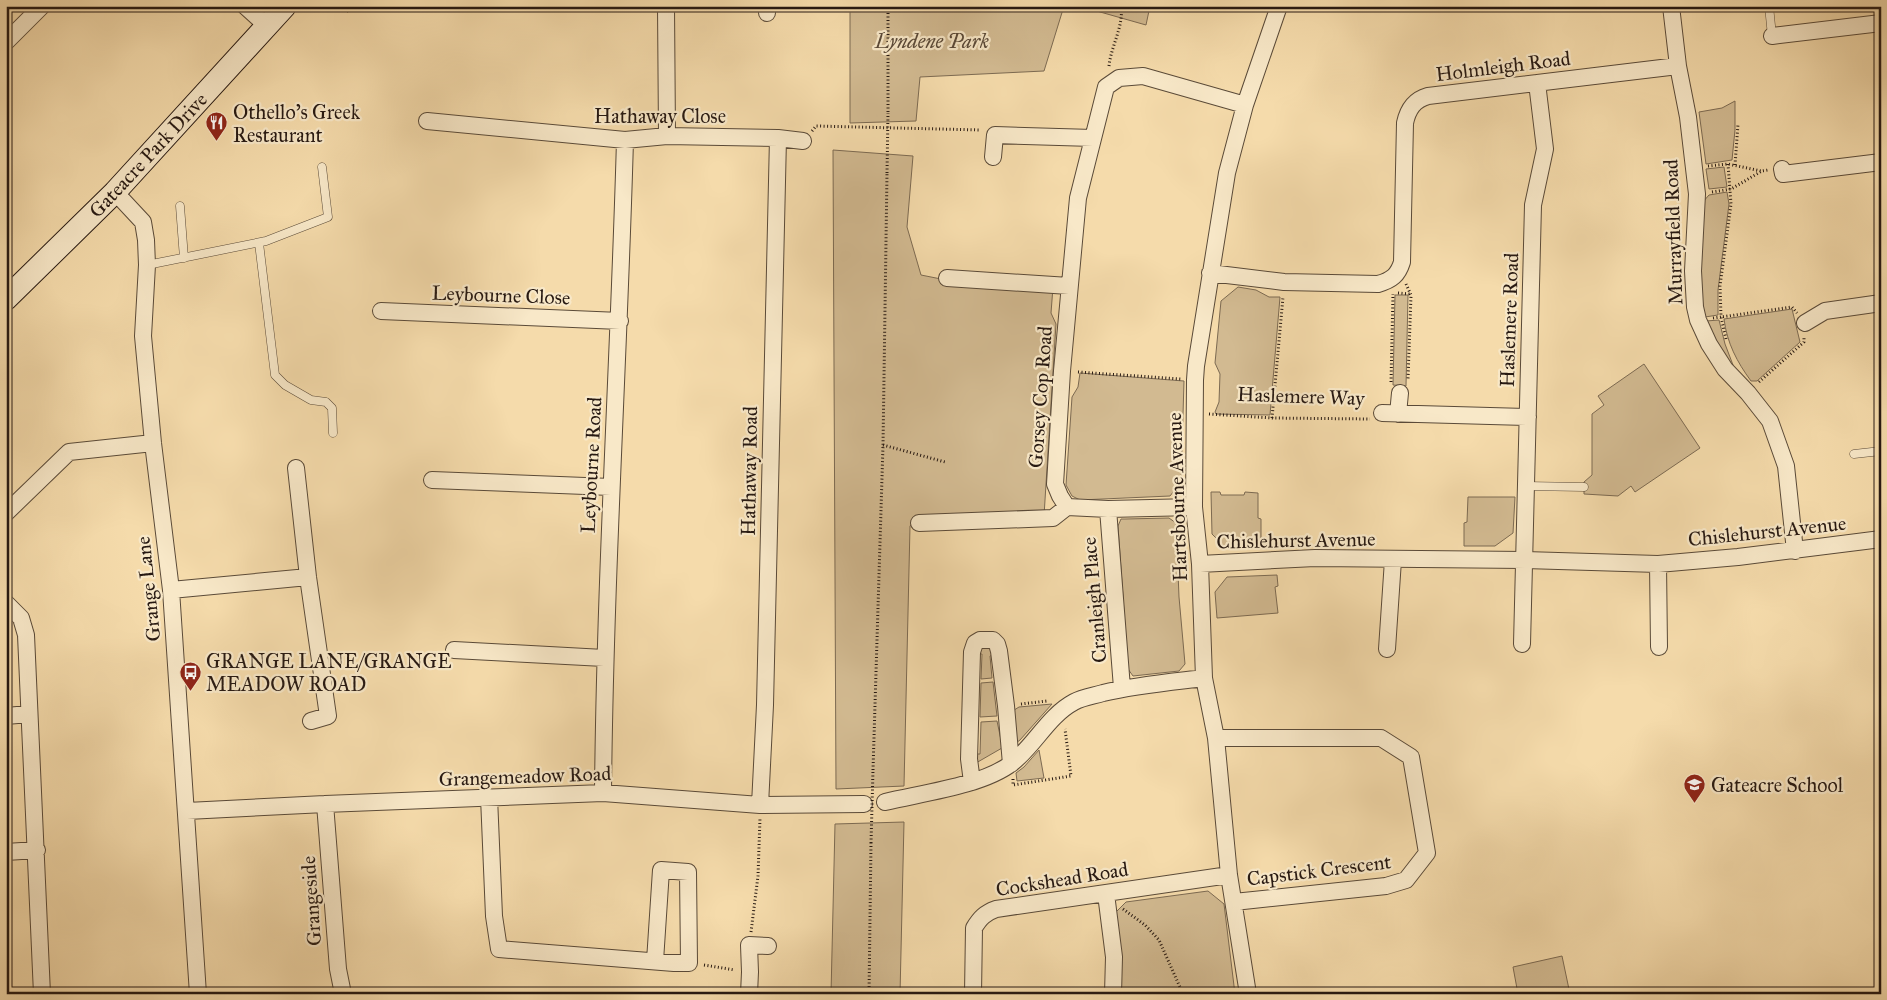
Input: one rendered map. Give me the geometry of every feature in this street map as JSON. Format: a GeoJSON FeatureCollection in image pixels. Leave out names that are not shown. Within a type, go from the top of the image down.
{"type":"FeatureCollection","features":[{"type":"Feature","properties":{"kind":"street"},"geometry":{"type":"LineString","coordinates":[[245,6],[267,26]]}},
{"type":"Feature","properties":{"kind":"street","name":"Gateacre Park Drive"},"geometry":{"type":"LineString","coordinates":[[6,299],[115,192],[285,6]]}},
{"type":"Feature","properties":{"kind":"street"},"geometry":{"type":"LineString","coordinates":[[666,6],[667,136]]}},
{"type":"Feature","properties":{"kind":"street","name":"Hartsbourne Avenue"},"geometry":{"type":"LineString","coordinates":[[1248,994],[1229,875],[1216,738],[1204,678],[1200,564],[1194,507],[1195,380],[1210,273],[1227,173],[1245,105],[1279,6]]}},
{"type":"Feature","properties":{"kind":"street","name":"Murrayfield Road"},"geometry":{"type":"LineString","coordinates":[[1672,6],[1678,66],[1688,117],[1697,194],[1693,271],[1695,307],[1698,320],[1709,344],[1725,369],[1748,393],[1770,421],[1786,466],[1795,551]]}},
{"type":"Feature","properties":{"kind":"street"},"geometry":{"type":"LineString","coordinates":[[6,42],[34,8]]}},
{"type":"Feature","properties":{"kind":"street"},"geometry":{"type":"LineString","coordinates":[[1772,36],[1881,23]]}},
{"type":"Feature","properties":{"kind":"street","name":"Holmleigh Road"},"geometry":{"type":"LineString","coordinates":[[1393,281],[1402,262],[1405,123],[1411,107],[1421,98],[1678,66]]}},
{"type":"Feature","properties":{"kind":"street"},"geometry":{"type":"LineString","coordinates":[[1106,87],[1119,78],[1143,76],[1245,105]]}},
{"type":"Feature","properties":{"kind":"street","name":"Haslemere Road"},"geometry":{"type":"LineString","coordinates":[[1525,560],[1533,205],[1545,149],[1537,83]]}},
{"type":"Feature","properties":{"kind":"street","name":"Gorsey Cop Road"},"geometry":{"type":"LineString","coordinates":[[1068,507],[1060,496],[1055,484],[1069,286],[1078,198],[1106,87]]}},
{"type":"Feature","properties":{"kind":"street","name":"Hathaway Close"},"geometry":{"type":"LineString","coordinates":[[427,122],[625,140],[667,136],[778,138],[803,141]]}},
{"type":"Feature","properties":{"kind":"street"},"geometry":{"type":"LineString","coordinates":[[992,157],[995,135],[1014,134],[1093,138]]}},
{"type":"Feature","properties":{"kind":"street","name":"Hathaway Road"},"geometry":{"type":"LineString","coordinates":[[760,805],[765,705],[778,138]]}},
{"type":"Feature","properties":{"kind":"street","name":"Leybourne Road"},"geometry":{"type":"LineString","coordinates":[[603,793],[604,658],[620,321],[625,140]]}},
{"type":"Feature","properties":{"kind":"street"},"geometry":{"type":"LineString","coordinates":[[1782,169],[1783,174],[1881,162]]}},
{"type":"Feature","properties":{"kind":"street","name":"Grange Lane"},"geometry":{"type":"LineString","coordinates":[[115,192],[144,222],[148,265],[143,336],[153,443],[171,590],[198,994]]}},
{"type":"Feature","properties":{"kind":"street"},"geometry":{"type":"LineString","coordinates":[[1210,273],[1284,282],[1378,284],[1393,281]]}},
{"type":"Feature","properties":{"kind":"street"},"geometry":{"type":"LineString","coordinates":[[947,278],[1069,286]]}},
{"type":"Feature","properties":{"kind":"street"},"geometry":{"type":"LineString","coordinates":[[1805,323],[1825,311],[1881,303]]}},
{"type":"Feature","properties":{"kind":"street","name":"Leybourne Close"},"geometry":{"type":"LineString","coordinates":[[381,311],[620,321]]}},
{"type":"Feature","properties":{"kind":"street"},"geometry":{"type":"LineString","coordinates":[[1399,390],[1390,413],[1528,417]]}},
{"type":"Feature","properties":{"kind":"street"},"geometry":{"type":"LineString","coordinates":[[6,514],[69,452],[153,443]]}},
{"type":"Feature","properties":{"kind":"street"},"geometry":{"type":"LineString","coordinates":[[296,468],[308,577],[328,716],[311,721]]}},
{"type":"Feature","properties":{"kind":"street"},"geometry":{"type":"LineString","coordinates":[[432,480],[611,487]]}},
{"type":"Feature","properties":{"kind":"street"},"geometry":{"type":"LineString","coordinates":[[919,523],[1053,518],[1068,507],[1108,510],[1194,507]]}},
{"type":"Feature","properties":{"kind":"street","name":"Cranleigh Place"},"geometry":{"type":"LineString","coordinates":[[1108,510],[1122,688]]}},
{"type":"Feature","properties":{"kind":"street","name":"Chislehurst Avenue"},"geometry":{"type":"LineString","coordinates":[[1200,564],[1314,558],[1525,560],[1658,564],[1795,551],[1881,539]]}},
{"type":"Feature","properties":{"kind":"street","name":"Chislehurst Avenue"},"geometry":{"type":"LineString","coordinates":[[1387,649],[1394,560]]}},
{"type":"Feature","properties":{"kind":"street"},"geometry":{"type":"LineString","coordinates":[[1522,644],[1525,560]]}},
{"type":"Feature","properties":{"kind":"street"},"geometry":{"type":"LineString","coordinates":[[1658,564],[1659,647]]}},
{"type":"Feature","properties":{"kind":"street"},"geometry":{"type":"LineString","coordinates":[[171,590],[308,577]]}},
{"type":"Feature","properties":{"kind":"street"},"geometry":{"type":"LineString","coordinates":[[6,603],[21,618],[26,635],[42,994]]}},
{"type":"Feature","properties":{"kind":"street"},"geometry":{"type":"LineString","coordinates":[[972,782],[969,760],[972,652],[975,643],[980,640],[993,640],[998,651],[1006,706],[1011,764]]}},
{"type":"Feature","properties":{"kind":"street"},"geometry":{"type":"LineString","coordinates":[[454,650],[604,658]]}},
{"type":"Feature","properties":{"kind":"street"},"geometry":{"type":"LineString","coordinates":[[885,802],[991,776],[1011,764],[1032,744],[1053,718],[1074,702],[1122,688],[1204,678]]}},
{"type":"Feature","properties":{"kind":"street"},"geometry":{"type":"LineString","coordinates":[[6,716],[29,714]]}},
{"type":"Feature","properties":{"kind":"street","name":"Capstick Crescent"},"geometry":{"type":"LineString","coordinates":[[1216,738],[1381,738],[1411,757],[1427,853],[1406,880],[1386,886],[1234,902]]}},
{"type":"Feature","properties":{"kind":"street","name":"Grangemeadow Road"},"geometry":{"type":"LineString","coordinates":[[187,811],[603,793],[760,805],[864,804]]}},
{"type":"Feature","properties":{"kind":"street"},"geometry":{"type":"LineString","coordinates":[[489,797],[494,916],[499,949],[690,963],[688,872],[661,870],[655,960]]}},
{"type":"Feature","properties":{"kind":"street","name":"Grangeside"},"geometry":{"type":"LineString","coordinates":[[325,804],[338,969],[343,994]]}},
{"type":"Feature","properties":{"kind":"street"},"geometry":{"type":"LineString","coordinates":[[6,852],[37,850]]}},
{"type":"Feature","properties":{"kind":"street","name":"Cockshead Road"},"geometry":{"type":"LineString","coordinates":[[973,994],[974,928],[978,920],[986,912],[996,908],[1106,894],[1229,875]]}},
{"type":"Feature","properties":{"kind":"street"},"geometry":{"type":"LineString","coordinates":[[1106,894],[1114,957],[1113,994]]}},
{"type":"Feature","properties":{"kind":"street"},"geometry":{"type":"LineString","coordinates":[[749,994],[749,945],[768,946]]}},
{"type":"Feature","properties":{"kind":"lane"},"geometry":{"type":"LineString","coordinates":[[1769,6],[1772,36]]}},
{"type":"Feature","properties":{"kind":"lane"},"geometry":{"type":"LineString","coordinates":[[148,265],[259,242],[328,217],[322,167]]}},
{"type":"Feature","properties":{"kind":"lane"},"geometry":{"type":"LineString","coordinates":[[180,206],[184,258]]}},
{"type":"Feature","properties":{"kind":"lane"},"geometry":{"type":"LineString","coordinates":[[259,242],[275,374],[284,385],[311,400],[326,402],[332,408],[333,432]]}},
{"type":"Feature","properties":{"kind":"lane"},"geometry":{"type":"LineString","coordinates":[[1854,454],[1881,451]]}},
{"type":"Feature","properties":{"kind":"lane"},"geometry":{"type":"LineString","coordinates":[[1526,486],[1584,487]]}},
{"type":"Feature","properties":{"kind":"path"},"geometry":{"type":"LineString","coordinates":[[344,6],[350,13]]}},
{"type":"Feature","properties":{"kind":"path"},"geometry":{"type":"LineString","coordinates":[[869,994],[871,843],[883,445],[888,6]]}},
{"type":"Feature","properties":{"kind":"path"},"geometry":{"type":"LineString","coordinates":[[1106,87],[1110,57],[1122,15],[1121,6]]}},
{"type":"Feature","properties":{"kind":"path"},"geometry":{"type":"LineString","coordinates":[[1735,165],[1738,124]]}},
{"type":"Feature","properties":{"kind":"path"},"geometry":{"type":"LineString","coordinates":[[803,141],[816,126],[977,128],[995,135]]}},
{"type":"Feature","properties":{"kind":"path"},"geometry":{"type":"LineString","coordinates":[[1721,317],[1720,286],[1731,204],[1728,164]]}},
{"type":"Feature","properties":{"kind":"path"},"geometry":{"type":"LineString","coordinates":[[1706,166],[1728,164],[1762,171],[1782,169]]}},
{"type":"Feature","properties":{"kind":"path"},"geometry":{"type":"LineString","coordinates":[[1709,192],[1731,188],[1762,171]]}},
{"type":"Feature","properties":{"kind":"path"},"geometry":{"type":"LineString","coordinates":[[1393,281],[1410,294]]}},
{"type":"Feature","properties":{"kind":"path"},"geometry":{"type":"LineString","coordinates":[[1393,281],[1410,294]]}},
{"type":"Feature","properties":{"kind":"path"},"geometry":{"type":"LineString","coordinates":[[1393,281],[1399,390]]}},
{"type":"Feature","properties":{"kind":"path"},"geometry":{"type":"LineString","coordinates":[[1272,418],[1284,282]]}},
{"type":"Feature","properties":{"kind":"path"},"geometry":{"type":"LineString","coordinates":[[1399,390],[1410,294]]}},
{"type":"Feature","properties":{"kind":"path"},"geometry":{"type":"LineString","coordinates":[[1698,320],[1774,309]]}},
{"type":"Feature","properties":{"kind":"path"},"geometry":{"type":"LineString","coordinates":[[1748,393],[1804,342],[1805,323]]}},
{"type":"Feature","properties":{"kind":"path"},"geometry":{"type":"LineString","coordinates":[[1062,371],[1195,380]]}},
{"type":"Feature","properties":{"kind":"path","name":"Haslemere Way"},"geometry":{"type":"LineString","coordinates":[[1196,414],[1272,418],[1376,419],[1376,413],[1390,413]]}},
{"type":"Feature","properties":{"kind":"path"},"geometry":{"type":"LineString","coordinates":[[883,445],[945,462]]}},
{"type":"Feature","properties":{"kind":"path"},"geometry":{"type":"LineString","coordinates":[[749,945],[758,876],[760,805]]}},
{"type":"Feature","properties":{"kind":"path"},"geometry":{"type":"LineString","coordinates":[[1106,894],[1145,925],[1159,940],[1184,994]]}},
{"type":"Feature","properties":{"kind":"path"},"geometry":{"type":"LineString","coordinates":[[690,963],[750,972]]}},
{"type":"Feature","properties":{"kind":"green space","name":"Lyndene Park"},"geometry":{"type":"Polygon","coordinates":[[[850,6],[1064,6],[1044,71],[920,77],[916,121],[850,123],[850,6]]]}},
{"type":"Feature","properties":{"kind":"green space"},"geometry":{"type":"Polygon","coordinates":[[[1079,6],[1150,6],[1146,25],[1079,6]]]}},
{"type":"Feature","properties":{"kind":"green space"},"geometry":{"type":"Polygon","coordinates":[[[1735,101],[1732,160],[1706,164],[1699,112],[1722,108],[1735,101]]]}},
{"type":"Feature","properties":{"kind":"green space"},"geometry":{"type":"Polygon","coordinates":[[[833,150],[913,156],[907,227],[921,275],[946,280],[1053,287],[1051,313],[1056,324],[1044,516],[916,519],[910,526],[904,786],[836,789],[833,150]]]}},
{"type":"Feature","properties":{"kind":"green space"},"geometry":{"type":"Polygon","coordinates":[[[1724,167],[1727,187],[1709,189],[1706,169],[1724,167]]]}},
{"type":"Feature","properties":{"kind":"green space"},"geometry":{"type":"Polygon","coordinates":[[[1727,192],[1729,204],[1718,290],[1718,315],[1705,317],[1700,290],[1702,203],[1709,195],[1727,192]]]}},
{"type":"Feature","properties":{"kind":"green space"},"geometry":{"type":"Polygon","coordinates":[[[1238,287],[1256,290],[1269,297],[1280,297],[1270,415],[1216,414],[1215,412],[1219,402],[1220,374],[1215,363],[1221,301],[1238,287]]]}},
{"type":"Feature","properties":{"kind":"green space"},"geometry":{"type":"Polygon","coordinates":[[[1395,295],[1408,295],[1406,386],[1393,385],[1395,295]]]}},
{"type":"Feature","properties":{"kind":"green space"},"geometry":{"type":"Polygon","coordinates":[[[1792,309],[1800,342],[1757,381],[1751,381],[1733,352],[1724,319],[1792,309]]]}},
{"type":"Feature","properties":{"kind":"green space"},"geometry":{"type":"Polygon","coordinates":[[[1719,320],[1732,366],[1724,357],[1706,321],[1719,320]]]}},
{"type":"Feature","properties":{"kind":"green space"},"geometry":{"type":"Polygon","coordinates":[[[1644,364],[1700,448],[1635,492],[1631,486],[1618,496],[1584,494],[1584,482],[1592,475],[1592,414],[1604,405],[1598,396],[1644,364]]]}},
{"type":"Feature","properties":{"kind":"green space"},"geometry":{"type":"Polygon","coordinates":[[[1080,373],[1184,381],[1181,482],[1170,496],[1080,500],[1072,496],[1066,485],[1072,397],[1078,387],[1080,373]]]}},
{"type":"Feature","properties":{"kind":"green space"},"geometry":{"type":"Polygon","coordinates":[[[1211,492],[1220,492],[1221,495],[1244,495],[1245,492],[1258,493],[1261,545],[1225,547],[1212,534],[1211,492]]]}},
{"type":"Feature","properties":{"kind":"green space"},"geometry":{"type":"Polygon","coordinates":[[[1468,497],[1515,497],[1513,533],[1495,546],[1464,546],[1464,523],[1467,522],[1468,497]]]}},
{"type":"Feature","properties":{"kind":"green space"},"geometry":{"type":"Polygon","coordinates":[[[1169,518],[1176,523],[1179,597],[1185,664],[1179,671],[1133,676],[1128,669],[1118,526],[1121,519],[1169,518]]]}},
{"type":"Feature","properties":{"kind":"green space"},"geometry":{"type":"Polygon","coordinates":[[[1277,575],[1278,586],[1275,587],[1278,613],[1217,618],[1215,592],[1227,577],[1277,575]]]}},
{"type":"Feature","properties":{"kind":"green space"},"geometry":{"type":"Polygon","coordinates":[[[987,645],[995,654],[990,656],[992,678],[981,679],[982,654],[976,654],[978,647],[987,645]]]}},
{"type":"Feature","properties":{"kind":"green space"},"geometry":{"type":"Polygon","coordinates":[[[993,682],[997,716],[980,717],[981,683],[993,682]]]}},
{"type":"Feature","properties":{"kind":"green space"},"geometry":{"type":"Polygon","coordinates":[[[1052,704],[1016,743],[1011,712],[1019,707],[1052,704]]]}},
{"type":"Feature","properties":{"kind":"green space"},"geometry":{"type":"Polygon","coordinates":[[[997,721],[1001,740],[1006,739],[1002,748],[976,763],[974,754],[980,754],[981,722],[997,721]]]}},
{"type":"Feature","properties":{"kind":"green space"},"geometry":{"type":"Polygon","coordinates":[[[1039,750],[1044,778],[1017,781],[1016,773],[1039,750]]]}},
{"type":"Feature","properties":{"kind":"green space"},"geometry":{"type":"Polygon","coordinates":[[[904,822],[900,994],[831,994],[835,824],[904,822]]]}},
{"type":"Feature","properties":{"kind":"green space"},"geometry":{"type":"Polygon","coordinates":[[[1208,891],[1224,904],[1235,994],[1119,994],[1114,914],[1126,902],[1208,891]]]}},
{"type":"Feature","properties":{"kind":"green space"},"geometry":{"type":"Polygon","coordinates":[[[1562,956],[1570,994],[1518,994],[1513,967],[1562,956]]]}},
{"type":"Feature","properties":{"kind":"place","name":"Othello's Greek Restaurant"},"geometry":{"type":"Point","coordinates":[217,142]}},
{"type":"Feature","properties":{"kind":"place","name":"GRANGE LANE/GRANGE MEADOW ROAD"},"geometry":{"type":"Point","coordinates":[190,692]}},
{"type":"Feature","properties":{"kind":"place","name":"Gateacre School"},"geometry":{"type":"Point","coordinates":[1695,804]}}]}
